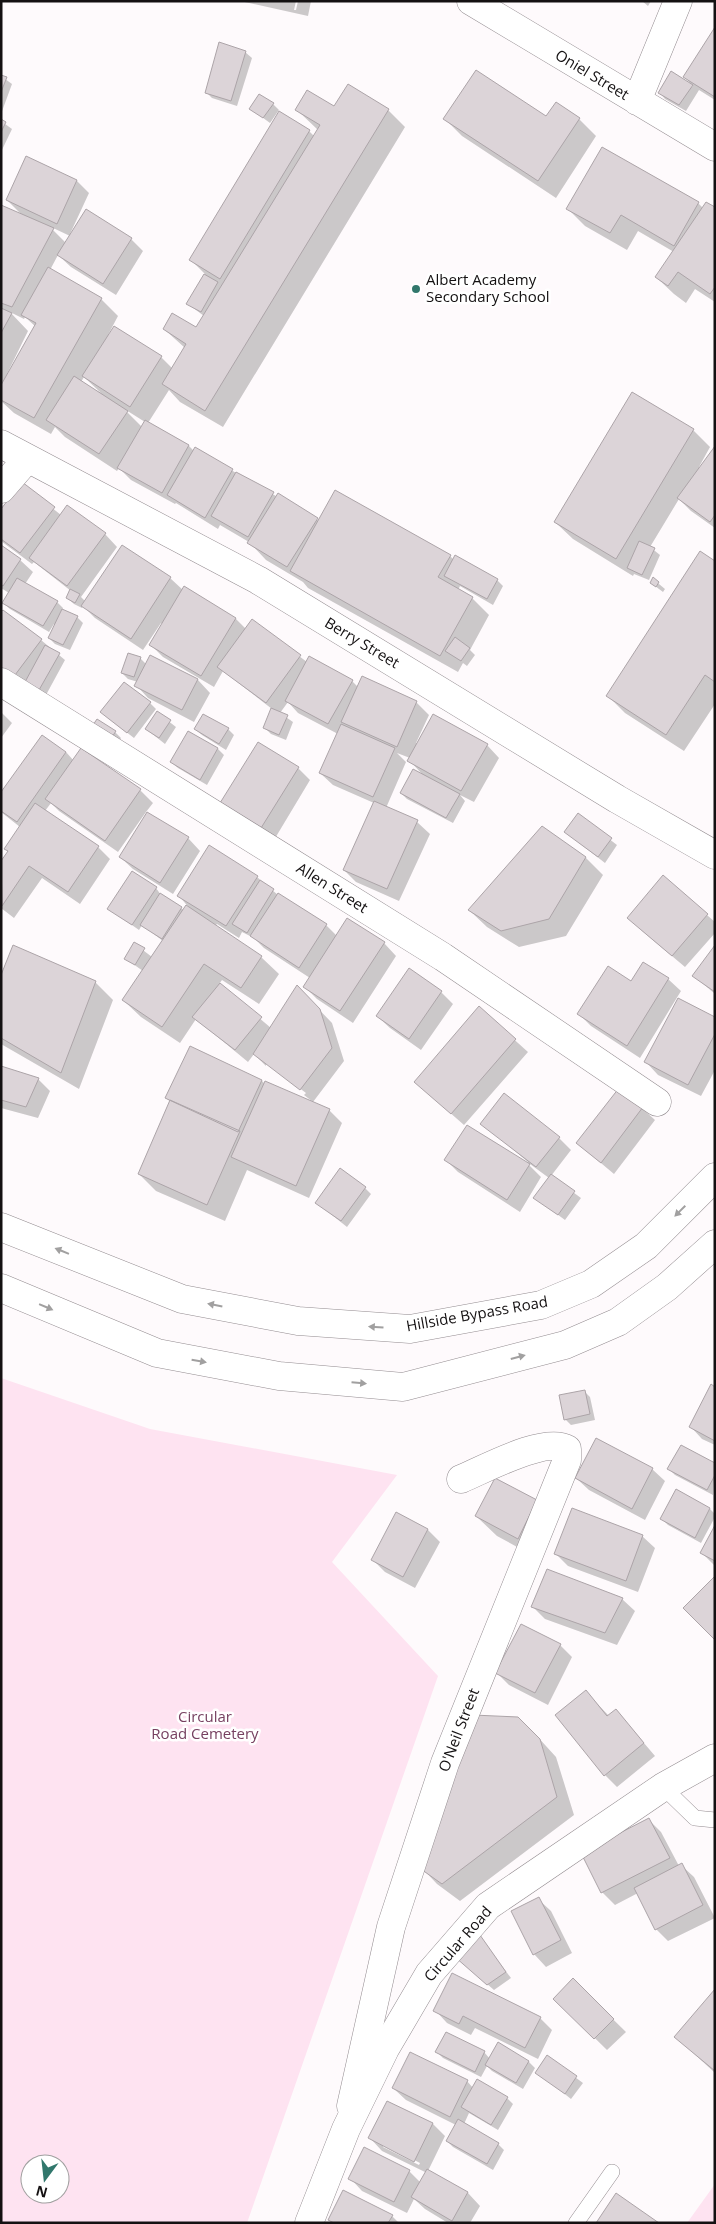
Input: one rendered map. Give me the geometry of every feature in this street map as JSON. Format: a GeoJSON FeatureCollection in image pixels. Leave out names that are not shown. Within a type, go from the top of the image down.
{"type":"FeatureCollection","features":[{"type":"Feature","properties":{"kind":"street","name":"Oniel Street"},"geometry":{"type":"LineString","coordinates":[[471,1],[715,146]]}},
{"type":"Feature","properties":{"kind":"street"},"geometry":{"type":"LineString","coordinates":[[637,101],[678,1]]}},
{"type":"Feature","properties":{"kind":"street","name":"Berry Street"},"geometry":{"type":"LineString","coordinates":[[1,444],[26,459],[258,580],[617,799],[715,855]]}},
{"type":"Feature","properties":{"kind":"street"},"geometry":{"type":"LineString","coordinates":[[1,490],[26,459]]}},
{"type":"Feature","properties":{"kind":"street","name":"Allen Street"},"geometry":{"type":"LineString","coordinates":[[1,682],[443,957],[656,1102]]}},
{"type":"Feature","properties":{"kind":"street","name":"Hillside Bypass Road"},"geometry":{"type":"LineString","coordinates":[[1,1227],[182,1299],[298,1321],[410,1329],[541,1306],[592,1284],[646,1246],[715,1177]]}},
{"type":"Feature","properties":{"kind":"street"},"geometry":{"type":"LineString","coordinates":[[1,1288],[157,1353],[279,1376],[403,1387],[565,1345],[618,1322],[667,1288],[715,1244]]}},
{"type":"Feature","properties":{"kind":"street","name":"O'Neil Street"},"geometry":{"type":"LineString","coordinates":[[346,2129],[391,1927],[445,1763],[567,1460],[567,1449],[559,1444],[534,1448],[461,1479]]}},
{"type":"Feature","properties":{"kind":"street","name":"Circular Road"},"geometry":{"type":"LineString","coordinates":[[309,2223],[346,2129],[385,2049],[428,1974],[488,1906],[663,1787],[715,1758]]}},
{"type":"Feature","properties":{"kind":"lane"},"geometry":{"type":"LineString","coordinates":[[663,1787],[695,1818],[715,1820]]}},
{"type":"Feature","properties":{"kind":"lane"},"geometry":{"type":"LineString","coordinates":[[576,2223],[612,2172]]}},
{"type":"Feature","properties":{"kind":"green space","name":"Circular Road Cemetery"},"geometry":{"type":"Polygon","coordinates":[[[1,1378],[150,1429],[397,1475],[332,1562],[438,1676],[247,2223],[1,2223],[1,1378]]]}},
{"type":"Feature","properties":{"kind":"green space"},"geometry":{"type":"Polygon","coordinates":[[[715,2184],[715,2223],[687,2223],[715,2184]]]}},
{"type":"Feature","properties":{"kind":"building"},"geometry":{"type":"Polygon","coordinates":[[[715,27],[715,97],[683,77],[715,27]]]}},
{"type":"Feature","properties":{"kind":"building"},"geometry":{"type":"Polygon","coordinates":[[[219,42],[246,51],[231,101],[205,93],[219,42]]]}},
{"type":"Feature","properties":{"kind":"building"},"geometry":{"type":"Polygon","coordinates":[[[476,70],[546,116],[556,102],[580,118],[538,181],[443,119],[476,70]]]}},
{"type":"Feature","properties":{"kind":"building"},"geometry":{"type":"Polygon","coordinates":[[[671,71],[693,85],[679,105],[658,93],[671,71]]]}},
{"type":"Feature","properties":{"kind":"building"},"geometry":{"type":"Polygon","coordinates":[[[1,75],[7,77],[1,92],[1,75]]]}},
{"type":"Feature","properties":{"kind":"building"},"geometry":{"type":"Polygon","coordinates":[[[348,84],[389,109],[205,411],[162,384],[186,344],[163,329],[172,313],[196,327],[320,125],[295,110],[307,90],[334,106],[348,84]]]}},
{"type":"Feature","properties":{"kind":"building"},"geometry":{"type":"Polygon","coordinates":[[[259,94],[274,103],[263,118],[249,109],[259,94]]]}},
{"type":"Feature","properties":{"kind":"building"},"geometry":{"type":"Polygon","coordinates":[[[279,111],[310,130],[220,279],[189,260],[279,111]]]}},
{"type":"Feature","properties":{"kind":"building"},"geometry":{"type":"Polygon","coordinates":[[[1,119],[6,122],[1,132],[1,119]]]}},
{"type":"Feature","properties":{"kind":"building"},"geometry":{"type":"Polygon","coordinates":[[[602,147],[699,202],[674,246],[621,215],[610,233],[566,209],[602,147]]]}},
{"type":"Feature","properties":{"kind":"building"},"geometry":{"type":"Polygon","coordinates":[[[26,156],[77,180],[57,224],[6,200],[26,156]]]}},
{"type":"Feature","properties":{"kind":"building"},"geometry":{"type":"Polygon","coordinates":[[[706,202],[715,207],[715,287],[710,294],[678,272],[668,286],[655,277],[706,202]]]}},
{"type":"Feature","properties":{"kind":"building"},"geometry":{"type":"Polygon","coordinates":[[[1,205],[54,228],[12,307],[1,303],[1,205]]]}},
{"type":"Feature","properties":{"kind":"building"},"geometry":{"type":"Polygon","coordinates":[[[86,209],[132,238],[103,284],[57,255],[86,209]]]}},
{"type":"Feature","properties":{"kind":"building"},"geometry":{"type":"Polygon","coordinates":[[[48,267],[102,298],[34,418],[1,400],[1,385],[36,323],[21,315],[48,267]]]}},
{"type":"Feature","properties":{"kind":"building"},"geometry":{"type":"Polygon","coordinates":[[[204,274],[218,282],[201,312],[186,304],[204,274]]]}},
{"type":"Feature","properties":{"kind":"building"},"geometry":{"type":"Polygon","coordinates":[[[1,308],[12,313],[1,333],[1,308]]]}},
{"type":"Feature","properties":{"kind":"building"},"geometry":{"type":"Polygon","coordinates":[[[114,326],[162,356],[130,407],[82,376],[114,326]]]}},
{"type":"Feature","properties":{"kind":"building"},"geometry":{"type":"Polygon","coordinates":[[[74,376],[128,411],[99,454],[46,420],[74,376]]]}},
{"type":"Feature","properties":{"kind":"building"},"geometry":{"type":"Polygon","coordinates":[[[632,392],[694,429],[616,559],[554,522],[632,392]]]}},
{"type":"Feature","properties":{"kind":"building"},"geometry":{"type":"Polygon","coordinates":[[[145,420],[189,445],[162,493],[117,468],[145,420]]]}},
{"type":"Feature","properties":{"kind":"building"},"geometry":{"type":"Polygon","coordinates":[[[715,446],[715,515],[710,522],[677,498],[715,446]]]}},
{"type":"Feature","properties":{"kind":"building"},"geometry":{"type":"Polygon","coordinates":[[[195,447],[233,469],[205,518],[167,495],[195,447]]]}},
{"type":"Feature","properties":{"kind":"building"},"geometry":{"type":"Polygon","coordinates":[[[236,472],[274,492],[248,537],[211,516],[236,472]]]}},
{"type":"Feature","properties":{"kind":"building"},"geometry":{"type":"Polygon","coordinates":[[[22,482],[55,507],[20,553],[1,539],[1,509],[22,482]]]}},
{"type":"Feature","properties":{"kind":"building"},"geometry":{"type":"Polygon","coordinates":[[[335,490],[451,555],[438,577],[473,597],[440,656],[290,571],[335,490]]]}},
{"type":"Feature","properties":{"kind":"building"},"geometry":{"type":"Polygon","coordinates":[[[278,493],[318,518],[287,567],[247,543],[278,493]]]}},
{"type":"Feature","properties":{"kind":"building"},"geometry":{"type":"Polygon","coordinates":[[[67,505],[106,533],[67,586],[29,558],[67,505]]]}},
{"type":"Feature","properties":{"kind":"building"},"geometry":{"type":"Polygon","coordinates":[[[639,541],[655,548],[642,575],[627,568],[639,541]]]}},
{"type":"Feature","properties":{"kind":"building"},"geometry":{"type":"Polygon","coordinates":[[[1,545],[21,559],[3,586],[1,585],[1,545]]]}},
{"type":"Feature","properties":{"kind":"building"},"geometry":{"type":"Polygon","coordinates":[[[122,545],[171,577],[131,639],[81,606],[122,545]]]}},
{"type":"Feature","properties":{"kind":"building"},"geometry":{"type":"Polygon","coordinates":[[[700,551],[715,561],[715,682],[705,675],[666,735],[606,696],[700,551]]]}},
{"type":"Feature","properties":{"kind":"building"},"geometry":{"type":"Polygon","coordinates":[[[455,555],[498,579],[487,599],[444,576],[455,555]]]}},
{"type":"Feature","properties":{"kind":"building"},"geometry":{"type":"Polygon","coordinates":[[[653,577],[659,582],[656,587],[650,583],[653,577]]]}},
{"type":"Feature","properties":{"kind":"building"},"geometry":{"type":"Polygon","coordinates":[[[17,578],[58,601],[43,626],[2,603],[17,578]]]}},
{"type":"Feature","properties":{"kind":"building"},"geometry":{"type":"Polygon","coordinates":[[[184,586],[236,618],[201,676],[149,645],[184,586]]]}},
{"type":"Feature","properties":{"kind":"building"},"geometry":{"type":"Polygon","coordinates":[[[70,589],[80,594],[75,603],[66,598],[70,589]]]}},
{"type":"Feature","properties":{"kind":"building"},"geometry":{"type":"Polygon","coordinates":[[[62,609],[78,616],[63,645],[48,638],[62,609]]]}},
{"type":"Feature","properties":{"kind":"building"},"geometry":{"type":"Polygon","coordinates":[[[3,610],[42,639],[12,679],[1,671],[1,612],[3,610]]]}},
{"type":"Feature","properties":{"kind":"building"},"geometry":{"type":"Polygon","coordinates":[[[252,619],[301,655],[266,703],[217,667],[252,619]]]}},
{"type":"Feature","properties":{"kind":"building"},"geometry":{"type":"Polygon","coordinates":[[[455,637],[470,648],[461,661],[445,651],[455,637]]]}},
{"type":"Feature","properties":{"kind":"building"},"geometry":{"type":"Polygon","coordinates":[[[45,645],[60,653],[39,690],[25,682],[45,645]]]}},
{"type":"Feature","properties":{"kind":"building"},"geometry":{"type":"Polygon","coordinates":[[[128,653],[141,657],[134,677],[121,673],[128,653]]]}},
{"type":"Feature","properties":{"kind":"building"},"geometry":{"type":"Polygon","coordinates":[[[150,655],[198,679],[182,710],[134,686],[150,655]]]}},
{"type":"Feature","properties":{"kind":"building"},"geometry":{"type":"Polygon","coordinates":[[[309,656],[353,680],[328,724],[285,701],[309,656]]]}},
{"type":"Feature","properties":{"kind":"building"},"geometry":{"type":"Polygon","coordinates":[[[362,676],[417,701],[397,747],[341,722],[362,676]]]}},
{"type":"Feature","properties":{"kind":"building"},"geometry":{"type":"Polygon","coordinates":[[[124,682],[151,702],[127,733],[100,712],[124,682]]]}},
{"type":"Feature","properties":{"kind":"building"},"geometry":{"type":"Polygon","coordinates":[[[271,708],[288,715],[279,735],[263,728],[271,708]]]}},
{"type":"Feature","properties":{"kind":"building"},"geometry":{"type":"Polygon","coordinates":[[[157,711],[171,720],[159,738],[145,729],[157,711]]]}},
{"type":"Feature","properties":{"kind":"building"},"geometry":{"type":"Polygon","coordinates":[[[203,714],[229,728],[219,744],[194,729],[203,714]]]}},
{"type":"Feature","properties":{"kind":"building"},"geometry":{"type":"Polygon","coordinates":[[[433,714],[488,744],[461,791],[407,761],[433,714]]]}},
{"type":"Feature","properties":{"kind":"building"},"geometry":{"type":"Polygon","coordinates":[[[97,719],[116,731],[110,740],[91,728],[97,719]]]}},
{"type":"Feature","properties":{"kind":"building"},"geometry":{"type":"Polygon","coordinates":[[[341,724],[395,748],[373,797],[319,773],[341,724]]]}},
{"type":"Feature","properties":{"kind":"building"},"geometry":{"type":"Polygon","coordinates":[[[188,731],[218,748],[200,780],[170,762],[188,731]]]}},
{"type":"Feature","properties":{"kind":"building"},"geometry":{"type":"Polygon","coordinates":[[[42,735],[66,752],[17,822],[1,811],[1,792],[42,735]]]}},
{"type":"Feature","properties":{"kind":"building"},"geometry":{"type":"Polygon","coordinates":[[[258,742],[299,767],[261,828],[220,803],[258,742]]]}},
{"type":"Feature","properties":{"kind":"building"},"geometry":{"type":"Polygon","coordinates":[[[81,748],[141,789],[105,841],[45,799],[81,748]]]}},
{"type":"Feature","properties":{"kind":"building"},"geometry":{"type":"Polygon","coordinates":[[[413,769],[460,794],[446,818],[400,793],[413,769]]]}},
{"type":"Feature","properties":{"kind":"building"},"geometry":{"type":"Polygon","coordinates":[[[374,801],[418,820],[387,889],[343,870],[374,801]]]}},
{"type":"Feature","properties":{"kind":"building"},"geometry":{"type":"Polygon","coordinates":[[[35,803],[99,846],[68,892],[29,866],[2,906],[1,861],[8,851],[4,849],[35,803]]]}},
{"type":"Feature","properties":{"kind":"building"},"geometry":{"type":"Polygon","coordinates":[[[147,812],[189,837],[160,883],[119,857],[147,812]]]}},
{"type":"Feature","properties":{"kind":"building"},"geometry":{"type":"Polygon","coordinates":[[[578,813],[612,838],[598,857],[564,832],[578,813]]]}},
{"type":"Feature","properties":{"kind":"building"},"geometry":{"type":"Polygon","coordinates":[[[542,826],[586,857],[549,919],[501,931],[468,910],[542,826]]]}},
{"type":"Feature","properties":{"kind":"building"},"geometry":{"type":"Polygon","coordinates":[[[209,845],[258,876],[226,926],[177,896],[209,845]]]}},
{"type":"Feature","properties":{"kind":"building"},"geometry":{"type":"Polygon","coordinates":[[[132,871],[157,887],[132,925],[107,909],[132,871]]]}},
{"type":"Feature","properties":{"kind":"building"},"geometry":{"type":"Polygon","coordinates":[[[663,875],[708,914],[672,956],[627,918],[663,875]]]}},
{"type":"Feature","properties":{"kind":"building"},"geometry":{"type":"Polygon","coordinates":[[[260,880],[274,889],[247,933],[232,924],[260,880]]]}},
{"type":"Feature","properties":{"kind":"building"},"geometry":{"type":"Polygon","coordinates":[[[160,893],[182,907],[162,939],[140,925],[160,893]]]}},
{"type":"Feature","properties":{"kind":"building"},"geometry":{"type":"Polygon","coordinates":[[[278,893],[327,924],[299,968],[250,936],[278,893]]]}},
{"type":"Feature","properties":{"kind":"building"},"geometry":{"type":"Polygon","coordinates":[[[186,905],[262,956],[241,988],[204,964],[162,1027],[122,1000],[186,905]]]}},
{"type":"Feature","properties":{"kind":"building"},"geometry":{"type":"Polygon","coordinates":[[[347,918],[385,942],[340,1011],[303,987],[347,918]]]}},
{"type":"Feature","properties":{"kind":"building"},"geometry":{"type":"Polygon","coordinates":[[[134,942],[145,948],[135,965],[124,959],[134,942]]]}},
{"type":"Feature","properties":{"kind":"building"},"geometry":{"type":"Polygon","coordinates":[[[13,945],[96,981],[61,1073],[1,1038],[1,975],[13,945]]]}},
{"type":"Feature","properties":{"kind":"building"},"geometry":{"type":"Polygon","coordinates":[[[715,945],[715,992],[692,976],[715,945]]]}},
{"type":"Feature","properties":{"kind":"building"},"geometry":{"type":"Polygon","coordinates":[[[643,962],[669,978],[627,1046],[577,1014],[608,966],[631,981],[643,962]]]}},
{"type":"Feature","properties":{"kind":"building"},"geometry":{"type":"Polygon","coordinates":[[[409,968],[442,991],[409,1039],[376,1016],[409,968]]]}},
{"type":"Feature","properties":{"kind":"building"},"geometry":{"type":"Polygon","coordinates":[[[220,983],[262,1017],[235,1050],[192,1017],[220,983]]]}},
{"type":"Feature","properties":{"kind":"building"},"geometry":{"type":"Polygon","coordinates":[[[297,985],[320,1009],[332,1048],[300,1090],[253,1054],[297,985]]]}},
{"type":"Feature","properties":{"kind":"building"},"geometry":{"type":"Polygon","coordinates":[[[678,998],[715,1017],[715,1034],[688,1085],[644,1062],[678,998]]]}},
{"type":"Feature","properties":{"kind":"building"},"geometry":{"type":"Polygon","coordinates":[[[479,1006],[516,1039],[451,1114],[414,1082],[479,1006]]]}},
{"type":"Feature","properties":{"kind":"building"},"geometry":{"type":"Polygon","coordinates":[[[190,1046],[262,1080],[238,1132],[165,1098],[190,1046]]]}},
{"type":"Feature","properties":{"kind":"building"},"geometry":{"type":"Polygon","coordinates":[[[1,1066],[39,1078],[26,1107],[1,1100],[1,1066]]]}},
{"type":"Feature","properties":{"kind":"building"},"geometry":{"type":"Polygon","coordinates":[[[265,1081],[330,1109],[296,1186],[231,1157],[265,1081]]]}},
{"type":"Feature","properties":{"kind":"building"},"geometry":{"type":"Polygon","coordinates":[[[619,1088],[643,1107],[601,1163],[576,1143],[619,1088]]]}},
{"type":"Feature","properties":{"kind":"building"},"geometry":{"type":"Polygon","coordinates":[[[504,1093],[560,1137],[536,1167],[480,1124],[504,1093]]]}},
{"type":"Feature","properties":{"kind":"building"},"geometry":{"type":"Polygon","coordinates":[[[170,1100],[240,1131],[207,1205],[138,1174],[170,1100]]]}},
{"type":"Feature","properties":{"kind":"building"},"geometry":{"type":"Polygon","coordinates":[[[467,1125],[530,1164],[507,1200],[444,1160],[467,1125]]]}},
{"type":"Feature","properties":{"kind":"building"},"geometry":{"type":"Polygon","coordinates":[[[340,1168],[366,1187],[341,1221],[315,1203],[340,1168]]]}},
{"type":"Feature","properties":{"kind":"building"},"geometry":{"type":"Polygon","coordinates":[[[551,1174],[575,1191],[558,1215],[533,1198],[551,1174]]]}},
{"type":"Feature","properties":{"kind":"building"},"geometry":{"type":"Polygon","coordinates":[[[711,1384],[715,1387],[715,1441],[689,1427],[711,1384]]]}},
{"type":"Feature","properties":{"kind":"building"},"geometry":{"type":"Polygon","coordinates":[[[585,1390],[590,1414],[564,1420],[559,1395],[585,1390]]]}},
{"type":"Feature","properties":{"kind":"building"},"geometry":{"type":"Polygon","coordinates":[[[596,1438],[653,1468],[632,1509],[575,1478],[596,1438]]]}},
{"type":"Feature","properties":{"kind":"building"},"geometry":{"type":"Polygon","coordinates":[[[681,1445],[715,1463],[715,1475],[707,1490],[667,1469],[681,1445]]]}},
{"type":"Feature","properties":{"kind":"building"},"geometry":{"type":"Polygon","coordinates":[[[495,1478],[537,1500],[518,1539],[475,1516],[495,1478]]]}},
{"type":"Feature","properties":{"kind":"building"},"geometry":{"type":"Polygon","coordinates":[[[676,1489],[710,1508],[695,1538],[660,1519],[676,1489]]]}},
{"type":"Feature","properties":{"kind":"building"},"geometry":{"type":"Polygon","coordinates":[[[572,1508],[643,1535],[626,1581],[554,1554],[572,1508]]]}},
{"type":"Feature","properties":{"kind":"building"},"geometry":{"type":"Polygon","coordinates":[[[396,1512],[428,1529],[403,1577],[371,1560],[396,1512]]]}},
{"type":"Feature","properties":{"kind":"building"},"geometry":{"type":"Polygon","coordinates":[[[715,1525],[715,1561],[700,1553],[715,1525]]]}},
{"type":"Feature","properties":{"kind":"building"},"geometry":{"type":"Polygon","coordinates":[[[547,1569],[623,1598],[605,1633],[531,1607],[547,1569]]]}},
{"type":"Feature","properties":{"kind":"building"},"geometry":{"type":"Polygon","coordinates":[[[715,1576],[715,1640],[683,1608],[715,1576]]]}},
{"type":"Feature","properties":{"kind":"building"},"geometry":{"type":"Polygon","coordinates":[[[521,1624],[561,1644],[535,1693],[495,1673],[521,1624]]]}},
{"type":"Feature","properties":{"kind":"building"},"geometry":{"type":"Polygon","coordinates":[[[586,1690],[607,1716],[616,1709],[644,1743],[604,1776],[555,1715],[586,1690]]]}},
{"type":"Feature","properties":{"kind":"building"},"geometry":{"type":"Polygon","coordinates":[[[473,1715],[518,1717],[540,1739],[557,1797],[442,1884],[418,1867],[473,1715]]]}},
{"type":"Feature","properties":{"kind":"building"},"geometry":{"type":"Polygon","coordinates":[[[649,1818],[670,1858],[601,1893],[581,1853],[649,1818]]]}},
{"type":"Feature","properties":{"kind":"building"},"geometry":{"type":"Polygon","coordinates":[[[682,1863],[703,1905],[655,1930],[634,1888],[682,1863]]]}},
{"type":"Feature","properties":{"kind":"building"},"geometry":{"type":"Polygon","coordinates":[[[539,1897],[561,1940],[533,1955],[511,1911],[539,1897]]]}},
{"type":"Feature","properties":{"kind":"building"},"geometry":{"type":"Polygon","coordinates":[[[480,1935],[506,1972],[487,1985],[455,1957],[480,1935]]]}},
{"type":"Feature","properties":{"kind":"building"},"geometry":{"type":"Polygon","coordinates":[[[452,1973],[541,2017],[525,2048],[463,2016],[459,2024],[433,2011],[452,1973]]]}},
{"type":"Feature","properties":{"kind":"building"},"geometry":{"type":"Polygon","coordinates":[[[573,1978],[614,2019],[594,2039],[553,1999],[573,1978]]]}},
{"type":"Feature","properties":{"kind":"building"},"geometry":{"type":"Polygon","coordinates":[[[715,1989],[715,2071],[674,2037],[715,1989]]]}},
{"type":"Feature","properties":{"kind":"building"},"geometry":{"type":"Polygon","coordinates":[[[446,2032],[485,2051],[475,2072],[435,2052],[446,2032]]]}},
{"type":"Feature","properties":{"kind":"building"},"geometry":{"type":"Polygon","coordinates":[[[498,2042],[529,2061],[516,2083],[485,2065],[498,2042]]]}},
{"type":"Feature","properties":{"kind":"building"},"geometry":{"type":"Polygon","coordinates":[[[410,2052],[468,2080],[450,2117],[392,2088],[410,2052]]]}},
{"type":"Feature","properties":{"kind":"building"},"geometry":{"type":"Polygon","coordinates":[[[547,2055],[577,2076],[565,2094],[535,2073],[547,2055]]]}},
{"type":"Feature","properties":{"kind":"building"},"geometry":{"type":"Polygon","coordinates":[[[477,2079],[508,2097],[491,2125],[461,2107],[477,2079]]]}},
{"type":"Feature","properties":{"kind":"building"},"geometry":{"type":"Polygon","coordinates":[[[387,2101],[433,2123],[414,2162],[368,2138],[387,2101]]]}},
{"type":"Feature","properties":{"kind":"building"},"geometry":{"type":"Polygon","coordinates":[[[458,2119],[499,2143],[487,2164],[446,2141],[458,2119]]]}},
{"type":"Feature","properties":{"kind":"building"},"geometry":{"type":"Polygon","coordinates":[[[364,2147],[410,2170],[394,2202],[348,2179],[364,2147]]]}},
{"type":"Feature","properties":{"kind":"building"},"geometry":{"type":"Polygon","coordinates":[[[427,2169],[468,2192],[452,2221],[411,2197],[427,2169]]]}},
{"type":"Feature","properties":{"kind":"building"},"geometry":{"type":"Polygon","coordinates":[[[343,2190],[393,2215],[388,2223],[334,2223],[328,2220],[343,2190]]]}},
{"type":"Feature","properties":{"kind":"building"},"geometry":{"type":"Polygon","coordinates":[[[616,2193],[659,2223],[596,2223],[616,2193]]]}},
{"type":"Feature","properties":{"kind":"place","name":"Albert Academy Secondary School"},"geometry":{"type":"Point","coordinates":[416,289]}}]}
